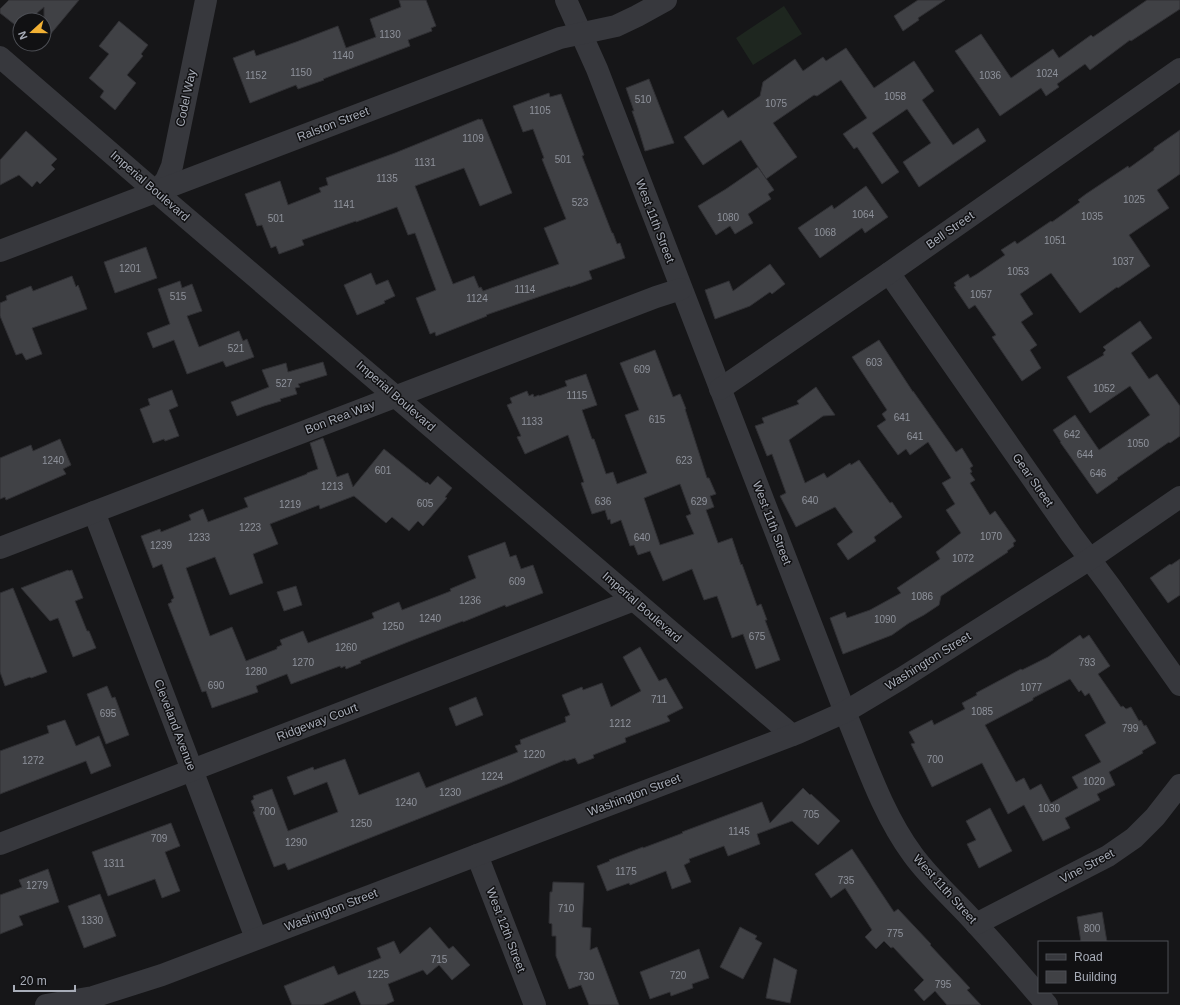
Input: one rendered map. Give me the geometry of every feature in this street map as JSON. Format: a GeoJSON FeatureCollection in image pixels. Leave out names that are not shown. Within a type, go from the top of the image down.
{"type":"FeatureCollection","features":[{"type":"Feature","properties":{"kind":"street","name":"Codel Way"},"geometry":{"type":"LineString","coordinates":[[156,192],[166,180],[172,166],[206,0]]}},
{"type":"Feature","properties":{"kind":"street","name":"West 11th Street"},"geometry":{"type":"LineString","coordinates":[[566,0],[597,69],[845,712],[882,800],[896,829],[913,855],[939,886],[976,924],[1047,1005]]}},
{"type":"Feature","properties":{"kind":"street","name":"Ralston Street"},"geometry":{"type":"LineString","coordinates":[[0,251],[560,38],[616,26],[666,0]]}},
{"type":"Feature","properties":{"kind":"street","name":"Imperial Boulevard"},"geometry":{"type":"LineString","coordinates":[[0,57],[792,735]]}},
{"type":"Feature","properties":{"kind":"street","name":"Bell Street"},"geometry":{"type":"LineString","coordinates":[[720,389],[1180,69]]}},
{"type":"Feature","properties":{"kind":"street","name":"Gear Street"},"geometry":{"type":"LineString","coordinates":[[889,272],[1067,528],[1180,686]]}},
{"type":"Feature","properties":{"kind":"street","name":"Bon Rea Way"},"geometry":{"type":"LineString","coordinates":[[0,548],[656,297],[681,289]]}},
{"type":"Feature","properties":{"kind":"street","name":"Washington Street"},"geometry":{"type":"LineString","coordinates":[[46,1005],[93,997],[162,975],[792,735],[845,712],[902,678],[1090,559],[1180,497]]}},
{"type":"Feature","properties":{"kind":"street","name":"Cleveland Avenue"},"geometry":{"type":"LineString","coordinates":[[94,512],[256,938]]}},
{"type":"Feature","properties":{"kind":"street","name":"Ridgeway Court"},"geometry":{"type":"LineString","coordinates":[[0,844],[634,600]]}},
{"type":"Feature","properties":{"kind":"street","name":"Vine Street"},"geometry":{"type":"LineString","coordinates":[[976,924],[1108,856],[1134,838],[1155,817],[1180,785]]}},
{"type":"Feature","properties":{"kind":"street","name":"West 12th Street"},"geometry":{"type":"LineString","coordinates":[[476,855],[535,1005]]}},
{"type":"Feature","properties":{"kind":"shaded area"},"geometry":{"type":"Polygon","coordinates":[[[784,6],[802,34],[753,65],[736,38],[784,6]]]}},
{"type":"Feature","properties":{"kind":"building"},"geometry":{"type":"Polygon","coordinates":[[[9,0],[79,0],[52,32],[52,12],[44,12],[44,7],[38,12],[12,12],[12,22],[0,13],[0,9],[9,0]]]}},
{"type":"Feature","properties":{"kind":"building"},"geometry":{"type":"Polygon","coordinates":[[[399,0],[426,0],[436,26],[431,28],[432,31],[408,40],[410,46],[323,79],[324,80],[298,89],[296,85],[250,103],[233,58],[254,50],[256,56],[338,26],[346,48],[376,37],[370,19],[401,7],[399,0]]]}},
{"type":"Feature","properties":{"kind":"building"},"geometry":{"type":"Polygon","coordinates":[[[918,0],[945,0],[918,18],[919,20],[903,31],[894,16],[918,0]]]}},
{"type":"Feature","properties":{"kind":"building"},"geometry":{"type":"Polygon","coordinates":[[[1147,0],[1180,0],[1180,9],[1131,41],[1130,40],[1090,70],[1085,64],[1057,84],[1059,87],[1046,96],[1041,88],[1000,116],[955,51],[981,34],[1011,78],[1053,49],[1059,58],[1091,35],[1093,37],[1147,0]]]}},
{"type":"Feature","properties":{"kind":"building"},"geometry":{"type":"Polygon","coordinates":[[[119,21],[148,45],[141,54],[143,56],[127,75],[136,83],[115,110],[100,97],[104,91],[89,78],[109,54],[99,46],[119,21]]]}},
{"type":"Feature","properties":{"kind":"building"},"geometry":{"type":"Polygon","coordinates":[[[846,48],[874,88],[914,61],[934,91],[922,100],[953,145],[978,128],[986,141],[919,187],[903,162],[931,143],[907,109],[872,133],[899,172],[882,184],[857,147],[854,149],[843,134],[867,118],[841,80],[817,96],[814,95],[773,123],[797,157],[766,179],[741,140],[703,165],[684,137],[723,110],[728,118],[760,96],[763,82],[795,59],[803,71],[823,57],[826,61],[846,48]]]}},
{"type":"Feature","properties":{"kind":"building"},"geometry":{"type":"Polygon","coordinates":[[[649,79],[674,143],[645,151],[626,88],[649,79]]]}},
{"type":"Feature","properties":{"kind":"building"},"geometry":{"type":"Polygon","coordinates":[[[549,93],[550,97],[561,94],[584,155],[582,156],[612,233],[617,244],[620,243],[625,258],[589,271],[592,279],[486,315],[487,316],[436,336],[435,332],[430,334],[416,298],[436,290],[415,233],[408,235],[397,207],[302,240],[304,245],[279,254],[276,246],[271,248],[262,225],[257,226],[245,194],[280,181],[288,205],[321,192],[319,188],[328,185],[326,178],[482,119],[512,193],[480,206],[464,168],[415,186],[453,284],[474,276],[479,288],[481,287],[483,291],[559,264],[544,228],[566,219],[542,159],[544,158],[533,129],[523,132],[513,106],[549,93]]]}},
{"type":"Feature","properties":{"kind":"building"},"geometry":{"type":"Polygon","coordinates":[[[1180,130],[1180,174],[1157,190],[1169,208],[1129,235],[1150,266],[1080,313],[1051,273],[1020,294],[1033,314],[1021,322],[1037,345],[1030,350],[1041,368],[1022,381],[992,337],[996,335],[975,305],[969,309],[954,287],[956,286],[954,283],[968,274],[970,278],[977,274],[1005,255],[1001,250],[1015,241],[1017,244],[1051,221],[1052,222],[1080,202],[1078,200],[1086,194],[1128,166],[1129,168],[1180,130]]]}},
{"type":"Feature","properties":{"kind":"building"},"geometry":{"type":"Polygon","coordinates":[[[26,131],[57,159],[51,165],[55,169],[40,184],[37,181],[32,187],[19,175],[0,185],[0,160],[26,131]]]}},
{"type":"Feature","properties":{"kind":"building"},"geometry":{"type":"Polygon","coordinates":[[[758,167],[774,190],[768,194],[771,199],[748,214],[753,223],[735,234],[730,226],[716,235],[698,206],[758,167]]]}},
{"type":"Feature","properties":{"kind":"building"},"geometry":{"type":"Polygon","coordinates":[[[866,186],[888,217],[865,233],[862,228],[820,258],[798,228],[832,205],[834,209],[866,186]]]}},
{"type":"Feature","properties":{"kind":"building"},"geometry":{"type":"Polygon","coordinates":[[[146,247],[157,278],[115,293],[104,262],[146,247]]]}},
{"type":"Feature","properties":{"kind":"building"},"geometry":{"type":"Polygon","coordinates":[[[770,264],[785,284],[772,294],[770,292],[750,306],[715,319],[705,290],[729,281],[733,291],[770,264]]]}},
{"type":"Feature","properties":{"kind":"building"},"geometry":{"type":"Polygon","coordinates":[[[371,273],[376,285],[388,280],[395,296],[384,301],[385,303],[357,315],[344,285],[371,273]]]}},
{"type":"Feature","properties":{"kind":"building"},"geometry":{"type":"Polygon","coordinates":[[[72,276],[76,287],[78,285],[87,309],[32,328],[42,354],[26,360],[22,353],[16,355],[0,316],[0,303],[7,300],[6,296],[31,286],[33,291],[72,276]]]}},
{"type":"Feature","properties":{"kind":"building"},"geometry":{"type":"Polygon","coordinates":[[[180,281],[182,288],[192,284],[202,311],[187,316],[199,347],[239,331],[243,341],[247,339],[254,357],[226,367],[223,361],[187,374],[174,340],[153,348],[147,333],[170,324],[158,289],[180,281]]]}},
{"type":"Feature","properties":{"kind":"building"},"geometry":{"type":"Polygon","coordinates":[[[1140,321],[1152,338],[1131,353],[1149,379],[1157,374],[1180,406],[1180,436],[1117,478],[1118,479],[1097,494],[1053,430],[1075,415],[1099,450],[1150,415],[1130,386],[1090,413],[1067,377],[1104,355],[1103,353],[1106,350],[1103,347],[1140,321]]]}},
{"type":"Feature","properties":{"kind":"building"},"geometry":{"type":"Polygon","coordinates":[[[879,340],[913,392],[956,452],[962,448],[973,466],[970,468],[972,472],[970,473],[975,480],[970,483],[990,515],[995,511],[1016,541],[1013,543],[1014,546],[1007,551],[1008,552],[941,596],[939,605],[924,615],[892,635],[843,654],[830,618],[845,612],[847,618],[870,610],[901,593],[897,588],[940,559],[936,552],[961,533],[946,510],[955,504],[942,483],[951,478],[928,442],[910,455],[906,449],[898,455],[877,426],[886,420],[882,414],[887,410],[852,357],[879,340]]]}},
{"type":"Feature","properties":{"kind":"building"},"geometry":{"type":"Polygon","coordinates":[[[655,350],[673,397],[680,394],[707,478],[709,478],[716,494],[710,496],[714,507],[706,510],[718,543],[732,538],[757,606],[761,604],[767,620],[765,620],[780,660],[756,669],[743,634],[732,638],[717,596],[704,600],[692,569],[663,581],[650,551],[638,555],[634,545],[630,546],[621,520],[611,524],[605,510],[592,514],[581,483],[584,482],[568,435],[525,454],[517,437],[521,436],[507,405],[512,403],[510,398],[527,391],[529,396],[533,394],[534,397],[539,396],[567,386],[565,381],[586,374],[597,405],[582,410],[606,474],[613,472],[617,484],[647,473],[625,415],[639,410],[620,363],[655,350]],[[680,484],[644,498],[660,545],[694,534],[686,516],[691,514],[680,484]]]}},
{"type":"Feature","properties":{"kind":"building"},"geometry":{"type":"Polygon","coordinates":[[[323,362],[327,375],[298,384],[300,387],[295,388],[297,394],[237,416],[231,402],[269,387],[262,370],[286,363],[288,372],[323,362]]]}},
{"type":"Feature","properties":{"kind":"building"},"geometry":{"type":"Polygon","coordinates":[[[816,387],[835,415],[823,416],[789,440],[805,483],[824,473],[827,478],[850,463],[851,465],[859,460],[902,517],[874,537],[876,541],[848,560],[837,544],[853,532],[835,507],[796,527],[780,496],[786,493],[772,454],[767,456],[755,426],[764,423],[762,418],[799,404],[797,401],[816,387]]]}},
{"type":"Feature","properties":{"kind":"building"},"geometry":{"type":"Polygon","coordinates":[[[172,390],[178,406],[169,410],[179,436],[153,443],[140,409],[150,405],[148,399],[172,390]]]}},
{"type":"Feature","properties":{"kind":"building"},"geometry":{"type":"Polygon","coordinates":[[[323,438],[337,477],[348,473],[353,487],[384,449],[426,483],[427,482],[430,485],[438,476],[452,488],[445,497],[447,498],[423,526],[418,521],[409,531],[392,517],[386,523],[354,496],[320,509],[319,505],[270,524],[278,544],[253,554],[263,583],[230,595],[215,557],[186,568],[210,636],[232,627],[246,661],[277,649],[277,647],[282,645],[280,640],[303,631],[308,643],[374,618],[372,613],[399,602],[402,610],[451,591],[450,589],[476,578],[468,556],[505,542],[510,557],[516,555],[521,569],[533,565],[543,593],[506,607],[505,605],[413,640],[360,661],[361,663],[346,669],[345,666],[341,668],[340,666],[291,684],[287,674],[256,686],[258,692],[212,708],[206,691],[202,692],[168,604],[172,602],[171,600],[174,598],[162,564],[153,568],[141,536],[160,529],[161,532],[191,520],[189,515],[203,509],[208,522],[248,507],[244,498],[318,469],[310,443],[323,438]]]}},
{"type":"Feature","properties":{"kind":"building"},"geometry":{"type":"Polygon","coordinates":[[[60,439],[71,465],[63,469],[66,474],[6,500],[5,497],[0,499],[0,458],[31,445],[33,451],[60,439]]]}},
{"type":"Feature","properties":{"kind":"building"},"geometry":{"type":"Polygon","coordinates":[[[1180,559],[1180,595],[1168,603],[1150,578],[1180,559]]]}},
{"type":"Feature","properties":{"kind":"building"},"geometry":{"type":"Polygon","coordinates":[[[68,570],[72,570],[83,598],[75,601],[87,631],[89,631],[96,648],[73,657],[58,618],[50,621],[21,588],[68,570]]]}},
{"type":"Feature","properties":{"kind":"building"},"geometry":{"type":"Polygon","coordinates":[[[296,586],[302,605],[284,611],[277,592],[296,586]]]}},
{"type":"Feature","properties":{"kind":"building"},"geometry":{"type":"Polygon","coordinates":[[[13,588],[47,672],[5,686],[0,672],[0,593],[13,588]]]}},
{"type":"Feature","properties":{"kind":"building"},"geometry":{"type":"Polygon","coordinates":[[[1080,635],[1083,639],[1089,635],[1110,666],[1098,674],[1121,707],[1123,706],[1126,709],[1131,707],[1139,721],[1141,720],[1144,726],[1146,725],[1156,743],[1142,751],[1143,753],[1109,772],[1115,785],[1097,794],[1100,800],[1065,818],[1070,828],[1043,841],[1024,805],[1008,814],[982,763],[932,787],[911,744],[915,743],[909,732],[932,720],[934,725],[965,709],[962,703],[977,695],[976,693],[1021,669],[1022,670],[1048,657],[1080,635]],[[1070,679],[985,725],[1016,782],[1024,778],[1030,790],[1041,784],[1051,803],[1078,788],[1072,777],[1101,762],[1085,735],[1106,723],[1089,693],[1085,696],[1081,690],[1079,692],[1070,679]]]}},
{"type":"Feature","properties":{"kind":"building"},"geometry":{"type":"Polygon","coordinates":[[[640,647],[659,681],[666,678],[683,708],[667,716],[670,721],[625,738],[626,742],[593,755],[594,758],[578,764],[575,758],[565,760],[288,870],[285,863],[274,867],[253,812],[255,811],[251,801],[254,799],[253,796],[272,789],[288,831],[338,812],[327,782],[294,795],[287,777],[313,767],[314,770],[345,759],[359,795],[419,772],[426,788],[518,752],[515,746],[521,744],[520,740],[566,722],[565,717],[570,715],[562,695],[582,687],[583,690],[602,683],[611,707],[641,691],[623,657],[640,647]]]}},
{"type":"Feature","properties":{"kind":"building"},"geometry":{"type":"Polygon","coordinates":[[[107,686],[112,698],[115,697],[129,735],[106,744],[87,694],[107,686]]]}},
{"type":"Feature","properties":{"kind":"building"},"geometry":{"type":"Polygon","coordinates":[[[476,697],[483,715],[456,726],[449,708],[476,697]]]}},
{"type":"Feature","properties":{"kind":"building"},"geometry":{"type":"Polygon","coordinates":[[[65,720],[76,746],[99,736],[111,766],[91,774],[86,761],[0,794],[0,751],[49,733],[47,726],[65,720]]]}},
{"type":"Feature","properties":{"kind":"building"},"geometry":{"type":"Polygon","coordinates":[[[803,788],[840,821],[818,845],[792,821],[757,834],[760,844],[728,856],[724,846],[689,859],[690,862],[684,865],[691,882],[672,889],[666,871],[630,885],[629,883],[607,891],[597,866],[610,861],[609,860],[762,802],[770,823],[803,788]]]}},
{"type":"Feature","properties":{"kind":"building"},"geometry":{"type":"Polygon","coordinates":[[[990,808],[1012,851],[979,868],[967,844],[976,840],[966,821],[990,808]]]}},
{"type":"Feature","properties":{"kind":"building"},"geometry":{"type":"Polygon","coordinates":[[[171,823],[180,846],[165,852],[180,891],[162,898],[155,879],[108,896],[92,852],[171,823]]]}},
{"type":"Feature","properties":{"kind":"building"},"geometry":{"type":"Polygon","coordinates":[[[852,849],[894,912],[898,909],[931,944],[930,945],[970,988],[967,990],[981,1005],[947,1005],[935,991],[924,1001],[914,990],[924,980],[893,947],[891,948],[884,941],[876,949],[865,937],[872,930],[845,888],[831,898],[815,874],[852,849]]]}},
{"type":"Feature","properties":{"kind":"building"},"geometry":{"type":"Polygon","coordinates":[[[48,869],[59,902],[19,916],[23,925],[0,934],[0,895],[22,887],[19,880],[48,869]]]}},
{"type":"Feature","properties":{"kind":"building"},"geometry":{"type":"Polygon","coordinates":[[[553,882],[584,883],[582,927],[591,928],[590,950],[597,947],[619,1005],[589,1005],[581,985],[569,989],[556,956],[556,936],[552,936],[552,924],[549,923],[550,892],[552,892],[553,882]]]}},
{"type":"Feature","properties":{"kind":"building"},"geometry":{"type":"Polygon","coordinates":[[[100,894],[116,936],[84,948],[68,906],[100,894]]]}},
{"type":"Feature","properties":{"kind":"building"},"geometry":{"type":"Polygon","coordinates":[[[1102,912],[1107,941],[1081,941],[1077,917],[1102,912]]]}},
{"type":"Feature","properties":{"kind":"building"},"geometry":{"type":"Polygon","coordinates":[[[430,927],[449,949],[453,946],[470,965],[452,980],[439,965],[427,975],[423,970],[388,984],[394,1001],[385,1005],[361,1005],[355,991],[322,1005],[292,1005],[284,986],[334,966],[338,975],[381,958],[377,948],[394,941],[400,954],[430,927]]]}},
{"type":"Feature","properties":{"kind":"building"},"geometry":{"type":"Polygon","coordinates":[[[740,927],[757,936],[755,939],[762,943],[743,979],[720,967],[740,927]]]}},
{"type":"Feature","properties":{"kind":"building"},"geometry":{"type":"Polygon","coordinates":[[[699,949],[709,978],[692,984],[693,988],[671,996],[670,992],[650,999],[640,972],[699,949]]]}},
{"type":"Feature","properties":{"kind":"building"},"geometry":{"type":"Polygon","coordinates":[[[774,958],[797,970],[790,1003],[766,998],[774,958]]]}}]}
